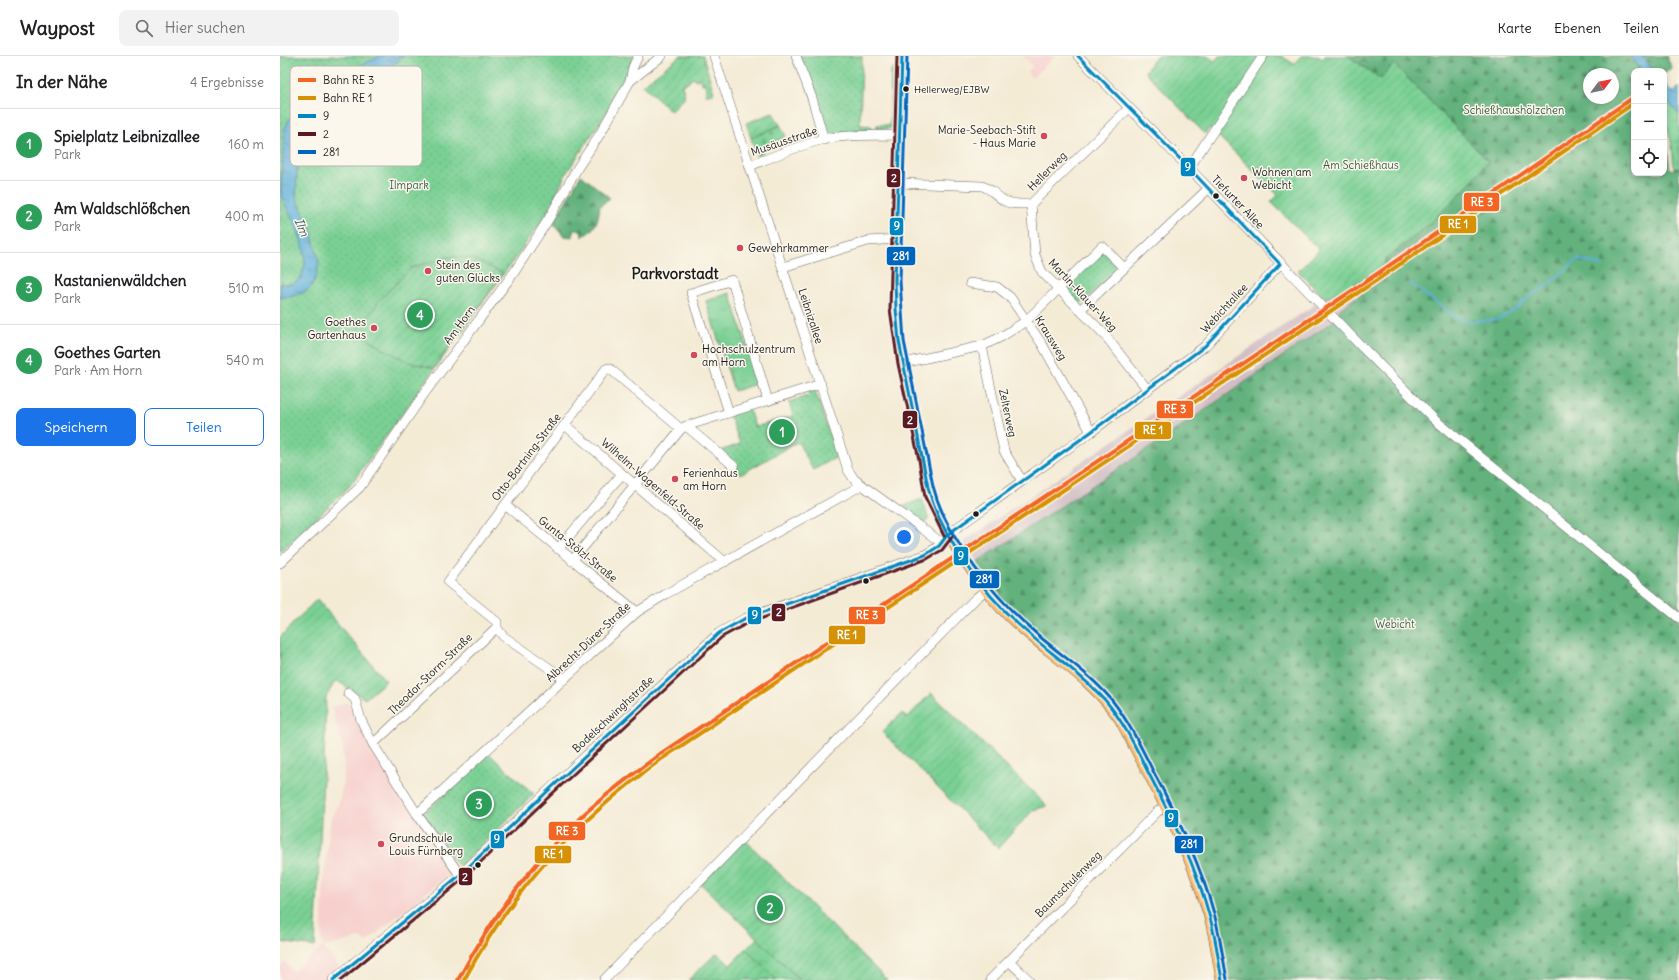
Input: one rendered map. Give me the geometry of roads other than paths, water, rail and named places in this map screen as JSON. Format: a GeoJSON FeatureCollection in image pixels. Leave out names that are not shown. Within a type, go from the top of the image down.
{"type":"FeatureCollection","features":[{"type":"Feature","properties":{"kind":"main road"},"geometry":{"type":"LineString","coordinates":[[902,56],[896,308],[903,363],[921,444],[930,496],[945,538],[957,548],[986,590],[1009,617],[1093,688],[1110,704],[1120,719],[1165,806],[1186,853],[1208,909],[1222,980]]}},
{"type":"Feature","properties":{"kind":"street"},"geometry":{"type":"LineString","coordinates":[[630,81],[633,67],[638,56]]}},
{"type":"Feature","properties":{"kind":"street"},"geometry":{"type":"LineString","coordinates":[[630,81],[662,56]]}},
{"type":"Feature","properties":{"kind":"street","name":"Leibnizallee"},"geometry":{"type":"LineString","coordinates":[[714,56],[848,470],[854,479],[862,485],[945,538]]}},
{"type":"Feature","properties":{"kind":"street"},"geometry":{"type":"LineString","coordinates":[[796,56],[812,98],[824,140]]}},
{"type":"Feature","properties":{"kind":"street","name":"Tiefurter Allee"},"geometry":{"type":"LineString","coordinates":[[1078,56],[1189,168],[1380,366],[1435,420],[1679,618]]}},
{"type":"Feature","properties":{"kind":"street"},"geometry":{"type":"LineString","coordinates":[[1189,168],[1263,56]]}},
{"type":"Feature","properties":{"kind":"street","name":"Am Horn"},"geometry":{"type":"LineString","coordinates":[[280,563],[360,487],[456,349],[513,274],[548,220],[630,81]]}},
{"type":"Feature","properties":{"kind":"street","name":"Hellerweg"},"geometry":{"type":"LineString","coordinates":[[898,183],[982,186],[992,189],[1008,203],[1031,204],[1129,108]]}},
{"type":"Feature","properties":{"kind":"street","name":"Musäusstraße"},"geometry":{"type":"LineString","coordinates":[[750,166],[796,148],[824,140],[858,136],[899,135]]}},
{"type":"Feature","properties":{"kind":"street"},"geometry":{"type":"LineString","coordinates":[[1080,310],[1208,189]]}},
{"type":"Feature","properties":{"kind":"street","name":"Martin-Klauer-Weg"},"geometry":{"type":"LineString","coordinates":[[1031,204],[1036,260],[1042,272],[1104,334],[1148,390]]}},
{"type":"Feature","properties":{"kind":"street"},"geometry":{"type":"LineString","coordinates":[[783,268],[868,241],[897,239]]}},
{"type":"Feature","properties":{"kind":"street"},"geometry":{"type":"LineString","coordinates":[[903,363],[982,346],[1001,337],[1026,321],[1102,246],[1124,268]]}},
{"type":"Feature","properties":{"kind":"street","name":"Webichtallee"},"geometry":{"type":"LineString","coordinates":[[945,538],[1148,390],[1205,346],[1280,264]]}},
{"type":"Feature","properties":{"kind":"street"},"geometry":{"type":"LineString","coordinates":[[729,413],[691,293],[732,280],[768,401]]}},
{"type":"Feature","properties":{"kind":"street","name":"Krausweg"},"geometry":{"type":"LineString","coordinates":[[970,283],[992,286],[1002,290],[1010,297],[1042,344],[1091,432]]}},
{"type":"Feature","properties":{"kind":"street","name":"Zelterweg"},"geometry":{"type":"LineString","coordinates":[[982,346],[1004,452],[1022,481]]}},
{"type":"Feature","properties":{"kind":"street","name":"Otto-Bartning-Straße"},"geometry":{"type":"LineString","coordinates":[[565,679],[500,632],[497,622],[448,582],[606,369],[609,368],[684,427]]}},
{"type":"Feature","properties":{"kind":"street"},"geometry":{"type":"LineString","coordinates":[[572,561],[684,427],[821,384]]}},
{"type":"Feature","properties":{"kind":"street","name":"Wilhelm-Wagenfeld-Straße"},"geometry":{"type":"LineString","coordinates":[[565,425],[725,562]]}},
{"type":"Feature","properties":{"kind":"street"},"geometry":{"type":"LineString","coordinates":[[684,427],[734,466]]}},
{"type":"Feature","properties":{"kind":"street"},"geometry":{"type":"LineString","coordinates":[[558,549],[622,474]]}},
{"type":"Feature","properties":{"kind":"street","name":"Albrecht-Dürer-Straße"},"geometry":{"type":"LineString","coordinates":[[417,814],[637,612],[666,594],[862,485]]}},
{"type":"Feature","properties":{"kind":"street","name":"Gunta-Stölzl-Straße"},"geometry":{"type":"LineString","coordinates":[[505,505],[572,561],[637,612]]}},
{"type":"Feature","properties":{"kind":"street","name":"Bodelschwinghstraße"},"geometry":{"type":"LineString","coordinates":[[333,980],[460,875],[556,783],[719,633],[744,619],[924,555],[939,546],[945,538]]}},
{"type":"Feature","properties":{"kind":"street"},"geometry":{"type":"LineString","coordinates":[[604,980],[976,598],[986,590]]}},
{"type":"Feature","properties":{"kind":"street","name":"Theodor-Storm-Straße"},"geometry":{"type":"LineString","coordinates":[[373,744],[494,629],[500,632]]}},
{"type":"Feature","properties":{"kind":"street"},"geometry":{"type":"LineString","coordinates":[[348,693],[355,699],[361,720],[373,744],[417,814],[460,875]]}},
{"type":"Feature","properties":{"kind":"street","name":"Baumschulenweg"},"geometry":{"type":"LineString","coordinates":[[990,980],[1157,812],[1165,806]]}},
{"type":"Feature","properties":{"kind":"street"},"geometry":{"type":"LineString","coordinates":[[1009,961],[1029,980]]}},
{"type":"Feature","properties":{"kind":"water"},"geometry":{"type":"Polygon","coordinates":[[[381,56],[404,56],[391,66],[359,66],[381,56]]]}},
{"type":"Feature","properties":{"kind":"water"},"geometry":{"type":"Polygon","coordinates":[[[1630,56],[1642,56],[1652,68],[1640,68],[1630,56]]]}},
{"type":"Feature","properties":{"kind":"water"},"geometry":{"type":"Polygon","coordinates":[[[1667,86],[1673,93],[1679,87],[1679,115],[1667,101],[1667,86]]]}},
{"type":"Feature","properties":{"kind":"water","name":"Ilm"},"geometry":{"type":"Polygon","coordinates":[[[290,118],[290,166],[297,166],[296,197],[310,227],[319,262],[317,274],[312,286],[305,292],[280,298],[280,284],[293,284],[301,278],[305,264],[304,249],[298,231],[281,192],[284,130],[290,118]]]}},
{"type":"Feature","properties":{"kind":"waterway"},"geometry":{"type":"LineString","coordinates":[[1410,283],[1458,319],[1471,322],[1499,319],[1516,309],[1527,298],[1548,285],[1578,259],[1602,266]]}},
{"type":"Feature","properties":{"kind":"railway"},"geometry":{"type":"LineString","coordinates":[[1515,180],[1584,137]]}},
{"type":"Feature","properties":{"kind":"place","name":"Hellerweg/EJBW"},"geometry":{"type":"Point","coordinates":[906,89]}},
{"type":"Feature","properties":{"kind":"place","name":"Marie-Seebach-Stift - Haus Marie"},"geometry":{"type":"Point","coordinates":[1044,136]}},
{"type":"Feature","properties":{"kind":"place","name":"Wohnen am Webicht"},"geometry":{"type":"Point","coordinates":[1244,178]}},
{"type":"Feature","properties":{"kind":"place","name":"Gewehrkammer"},"geometry":{"type":"Point","coordinates":[740,248]}},
{"type":"Feature","properties":{"kind":"place","name":"Stein des guten Glücks"},"geometry":{"type":"Point","coordinates":[428,271]}},
{"type":"Feature","properties":{"kind":"place","name":"Goethes Garten"},"geometry":{"type":"Point","coordinates":[420,315]}},
{"type":"Feature","properties":{"kind":"place","name":"Goethes Gartenhaus"},"geometry":{"type":"Point","coordinates":[374,328]}},
{"type":"Feature","properties":{"kind":"place","name":"Hochschulzentrum am Horn"},"geometry":{"type":"Point","coordinates":[694,355]}},
{"type":"Feature","properties":{"kind":"place","name":"Spielplatz Leibnizallee"},"geometry":{"type":"Point","coordinates":[782,432]}},
{"type":"Feature","properties":{"kind":"place","name":"Ferienhaus am Horn"},"geometry":{"type":"Point","coordinates":[675,479]}},
{"type":"Feature","properties":{"kind":"place","name":"Kastanienwäldchen"},"geometry":{"type":"Point","coordinates":[479,804]}},
{"type":"Feature","properties":{"kind":"place","name":"Grundschule Louis Fürnberg"},"geometry":{"type":"Point","coordinates":[381,844]}},
{"type":"Feature","properties":{"kind":"place","name":"Am Waldschlößchen"},"geometry":{"type":"Point","coordinates":[770,908]}},
{"type":"Feature","properties":{"kind":"district","name":"Parkvorstadt"},"geometry":{"type":"Point","coordinates":[675,273]}},
{"type":"Feature","properties":{"kind":"park label","name":"Schießhaushölzchen"},"geometry":{"type":"Point","coordinates":[1514,110]}},
{"type":"Feature","properties":{"kind":"park label","name":"Am Schießhaus"},"geometry":{"type":"Point","coordinates":[1361,165]}},
{"type":"Feature","properties":{"kind":"park label","name":"Ilmpark"},"geometry":{"type":"Point","coordinates":[409,185]}},
{"type":"Feature","properties":{"kind":"park label","name":"Webicht"},"geometry":{"type":"Point","coordinates":[1395,624]}}]}
